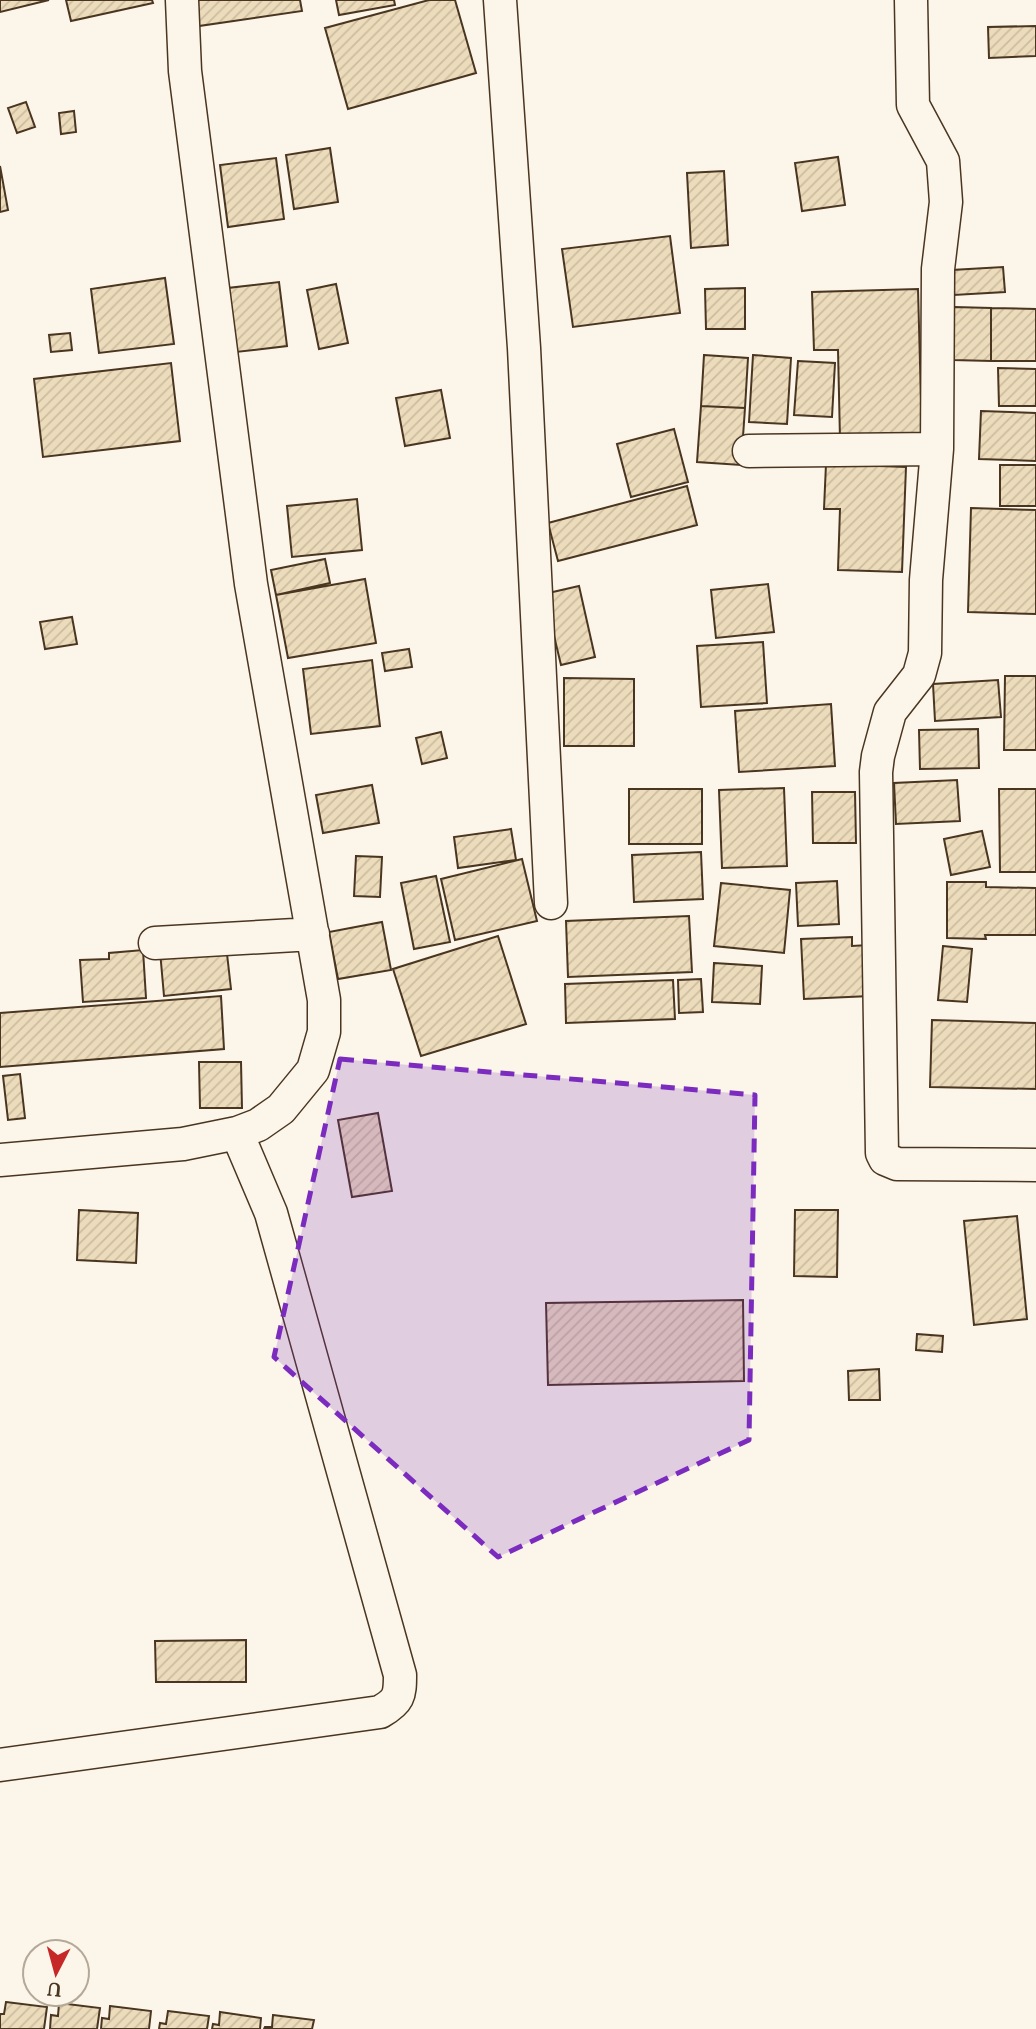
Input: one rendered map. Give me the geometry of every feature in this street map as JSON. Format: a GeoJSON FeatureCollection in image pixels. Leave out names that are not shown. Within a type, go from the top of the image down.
{"type":"FeatureCollection","features":[{"type":"Feature","properties":{"kind":"street"},"geometry":{"type":"LineString","coordinates":[[0,1160],[183,1144],[237,1133],[258,1125],[281,1109],[313,1070],[324,1032],[326,1017],[313,934],[251,584],[185,71],[182,0]]}},
{"type":"Feature","properties":{"kind":"street"},"geometry":{"type":"LineString","coordinates":[[500,0],[524,348],[551,903]]}},
{"type":"Feature","properties":{"kind":"street"},"geometry":{"type":"LineString","coordinates":[[911,0],[913,105],[943,161],[946,202],[938,269],[937,449],[926,580],[926,653],[919,675],[890,712],[876,772],[882,1153],[885,1159],[897,1164],[1036,1165]]}},
{"type":"Feature","properties":{"kind":"street"},"geometry":{"type":"LineString","coordinates":[[749,451],[937,449]]}},
{"type":"Feature","properties":{"kind":"street"},"geometry":{"type":"LineString","coordinates":[[155,943],[313,934]]}},
{"type":"Feature","properties":{"kind":"street"},"geometry":{"type":"LineString","coordinates":[[0,1765],[380,1712],[392,1706],[399,1698],[400,1675],[271,1213],[237,1133]]}},
{"type":"Feature","properties":{"kind":"highlighted area"},"geometry":{"type":"Polygon","coordinates":[[[340,1059],[755,1095],[749,1440],[498,1557],[274,1357],[340,1059]]]}},
{"type":"Feature","properties":{"kind":"building"},"geometry":{"type":"Polygon","coordinates":[[[0,0],[49,0],[0,12],[0,0]]]}},
{"type":"Feature","properties":{"kind":"building"},"geometry":{"type":"Polygon","coordinates":[[[66,0],[152,0],[153,3],[71,21],[66,0]]]}},
{"type":"Feature","properties":{"kind":"building"},"geometry":{"type":"Polygon","coordinates":[[[189,0],[300,0],[302,11],[192,27],[189,0]]]}},
{"type":"Feature","properties":{"kind":"building"},"geometry":{"type":"Polygon","coordinates":[[[336,0],[394,0],[395,5],[339,15],[336,0]]]}},
{"type":"Feature","properties":{"kind":"building"},"geometry":{"type":"Polygon","coordinates":[[[429,0],[455,0],[476,73],[348,109],[325,28],[429,0]]]}},
{"type":"Feature","properties":{"kind":"building"},"geometry":{"type":"Polygon","coordinates":[[[1036,26],[1036,56],[989,58],[988,27],[1036,26]]]}},
{"type":"Feature","properties":{"kind":"building"},"geometry":{"type":"Polygon","coordinates":[[[26,102],[35,127],[17,133],[8,108],[26,102]]]}},
{"type":"Feature","properties":{"kind":"building"},"geometry":{"type":"Polygon","coordinates":[[[74,111],[76,132],[61,134],[59,113],[74,111]]]}},
{"type":"Feature","properties":{"kind":"building"},"geometry":{"type":"Polygon","coordinates":[[[330,148],[338,202],[294,209],[286,155],[330,148]]]}},
{"type":"Feature","properties":{"kind":"building"},"geometry":{"type":"Polygon","coordinates":[[[838,157],[845,205],[802,211],[795,163],[838,157]]]}},
{"type":"Feature","properties":{"kind":"building"},"geometry":{"type":"Polygon","coordinates":[[[276,158],[284,219],[228,227],[220,165],[276,158]]]}},
{"type":"Feature","properties":{"kind":"building"},"geometry":{"type":"Polygon","coordinates":[[[0,166],[8,210],[0,212],[0,166]]]}},
{"type":"Feature","properties":{"kind":"building"},"geometry":{"type":"Polygon","coordinates":[[[724,171],[728,245],[691,248],[687,173],[724,171]]]}},
{"type":"Feature","properties":{"kind":"building"},"geometry":{"type":"Polygon","coordinates":[[[670,236],[680,313],[573,327],[562,249],[670,236]]]}},
{"type":"Feature","properties":{"kind":"building"},"geometry":{"type":"Polygon","coordinates":[[[1003,267],[1005,292],[954,295],[952,270],[1003,267]]]}},
{"type":"Feature","properties":{"kind":"building"},"geometry":{"type":"Polygon","coordinates":[[[165,278],[174,344],[99,353],[91,289],[165,278]]]}},
{"type":"Feature","properties":{"kind":"building"},"geometry":{"type":"Polygon","coordinates":[[[279,282],[287,346],[236,352],[228,288],[279,282]]]}},
{"type":"Feature","properties":{"kind":"building"},"geometry":{"type":"Polygon","coordinates":[[[336,284],[348,343],[319,349],[307,290],[336,284]]]}},
{"type":"Feature","properties":{"kind":"building"},"geometry":{"type":"Polygon","coordinates":[[[745,288],[745,329],[706,329],[705,289],[745,288]]]}},
{"type":"Feature","properties":{"kind":"building"},"geometry":{"type":"Polygon","coordinates":[[[918,289],[922,437],[840,439],[838,350],[814,350],[812,292],[918,289]]]}},
{"type":"Feature","properties":{"kind":"building"},"geometry":{"type":"Polygon","coordinates":[[[954,307],[991,308],[991,361],[953,360],[954,307]]]}},
{"type":"Feature","properties":{"kind":"building"},"geometry":{"type":"Polygon","coordinates":[[[991,308],[1036,309],[1036,361],[991,361],[991,308]]]}},
{"type":"Feature","properties":{"kind":"building"},"geometry":{"type":"Polygon","coordinates":[[[70,333],[72,350],[51,352],[49,335],[70,333]]]}},
{"type":"Feature","properties":{"kind":"building"},"geometry":{"type":"Polygon","coordinates":[[[704,355],[748,358],[745,408],[701,406],[704,355]]]}},
{"type":"Feature","properties":{"kind":"building"},"geometry":{"type":"Polygon","coordinates":[[[753,355],[791,358],[787,424],[749,422],[753,355]]]}},
{"type":"Feature","properties":{"kind":"building"},"geometry":{"type":"Polygon","coordinates":[[[798,361],[835,363],[832,417],[794,415],[798,361]]]}},
{"type":"Feature","properties":{"kind":"building"},"geometry":{"type":"Polygon","coordinates":[[[171,363],[180,441],[43,457],[34,379],[171,363]]]}},
{"type":"Feature","properties":{"kind":"building"},"geometry":{"type":"Polygon","coordinates":[[[998,368],[1036,369],[1036,406],[999,406],[998,368]]]}},
{"type":"Feature","properties":{"kind":"building"},"geometry":{"type":"Polygon","coordinates":[[[441,390],[450,438],[405,446],[396,398],[441,390]]]}},
{"type":"Feature","properties":{"kind":"building"},"geometry":{"type":"Polygon","coordinates":[[[701,406],[745,408],[741,465],[697,462],[701,406]]]}},
{"type":"Feature","properties":{"kind":"building"},"geometry":{"type":"Polygon","coordinates":[[[981,411],[1036,413],[1036,461],[979,459],[981,411]]]}},
{"type":"Feature","properties":{"kind":"building"},"geometry":{"type":"Polygon","coordinates":[[[674,429],[688,482],[631,497],[617,444],[674,429]]]}},
{"type":"Feature","properties":{"kind":"building"},"geometry":{"type":"Polygon","coordinates":[[[826,464],[906,467],[902,572],[838,570],[840,509],[824,509],[826,464]]]}},
{"type":"Feature","properties":{"kind":"building"},"geometry":{"type":"Polygon","coordinates":[[[1000,465],[1036,465],[1036,506],[1000,506],[1000,465]]]}},
{"type":"Feature","properties":{"kind":"building"},"geometry":{"type":"Polygon","coordinates":[[[687,486],[697,525],[558,561],[548,523],[687,486]]]}},
{"type":"Feature","properties":{"kind":"building"},"geometry":{"type":"Polygon","coordinates":[[[357,499],[362,550],[292,557],[287,506],[357,499]]]}},
{"type":"Feature","properties":{"kind":"building"},"geometry":{"type":"Polygon","coordinates":[[[971,508],[1036,510],[1036,614],[968,612],[971,508]]]}},
{"type":"Feature","properties":{"kind":"building"},"geometry":{"type":"Polygon","coordinates":[[[325,559],[330,583],[276,595],[271,570],[325,559]]]}},
{"type":"Feature","properties":{"kind":"building"},"geometry":{"type":"Polygon","coordinates":[[[365,579],[376,643],[288,658],[276,595],[365,579]]]}},
{"type":"Feature","properties":{"kind":"building"},"geometry":{"type":"Polygon","coordinates":[[[768,584],[774,632],[716,638],[711,590],[768,584]]]}},
{"type":"Feature","properties":{"kind":"building"},"geometry":{"type":"Polygon","coordinates":[[[579,586],[595,657],[561,665],[544,594],[579,586]]]}},
{"type":"Feature","properties":{"kind":"building"},"geometry":{"type":"Polygon","coordinates":[[[72,617],[77,644],[45,649],[40,622],[72,617]]]}},
{"type":"Feature","properties":{"kind":"building"},"geometry":{"type":"Polygon","coordinates":[[[763,642],[767,703],[701,707],[697,646],[763,642]]]}},
{"type":"Feature","properties":{"kind":"building"},"geometry":{"type":"Polygon","coordinates":[[[409,649],[412,667],[385,671],[382,653],[409,649]]]}},
{"type":"Feature","properties":{"kind":"building"},"geometry":{"type":"Polygon","coordinates":[[[372,660],[380,726],[311,734],[303,669],[372,660]]]}},
{"type":"Feature","properties":{"kind":"building"},"geometry":{"type":"Polygon","coordinates":[[[1005,676],[1036,676],[1036,750],[1004,750],[1005,676]]]}},
{"type":"Feature","properties":{"kind":"building"},"geometry":{"type":"Polygon","coordinates":[[[564,678],[634,679],[634,746],[564,746],[564,678]]]}},
{"type":"Feature","properties":{"kind":"building"},"geometry":{"type":"Polygon","coordinates":[[[998,680],[1001,717],[935,721],[933,684],[998,680]]]}},
{"type":"Feature","properties":{"kind":"building"},"geometry":{"type":"Polygon","coordinates":[[[831,704],[835,766],[739,772],[735,711],[831,704]]]}},
{"type":"Feature","properties":{"kind":"building"},"geometry":{"type":"Polygon","coordinates":[[[978,729],[979,768],[920,769],[919,730],[978,729]]]}},
{"type":"Feature","properties":{"kind":"building"},"geometry":{"type":"Polygon","coordinates":[[[441,732],[447,758],[422,764],[416,738],[441,732]]]}},
{"type":"Feature","properties":{"kind":"building"},"geometry":{"type":"Polygon","coordinates":[[[957,780],[960,821],[896,824],[894,783],[957,780]]]}},
{"type":"Feature","properties":{"kind":"building"},"geometry":{"type":"Polygon","coordinates":[[[372,785],[379,823],[323,833],[316,795],[372,785]]]}},
{"type":"Feature","properties":{"kind":"building"},"geometry":{"type":"Polygon","coordinates":[[[784,788],[787,866],[722,868],[719,790],[784,788]]]}},
{"type":"Feature","properties":{"kind":"building"},"geometry":{"type":"Polygon","coordinates":[[[629,789],[702,789],[702,844],[629,844],[629,789]]]}},
{"type":"Feature","properties":{"kind":"building"},"geometry":{"type":"Polygon","coordinates":[[[999,789],[1036,789],[1036,872],[1000,872],[999,789]]]}},
{"type":"Feature","properties":{"kind":"building"},"geometry":{"type":"Polygon","coordinates":[[[812,792],[855,792],[856,843],[813,843],[812,792]]]}},
{"type":"Feature","properties":{"kind":"building"},"geometry":{"type":"Polygon","coordinates":[[[511,829],[516,860],[458,868],[454,837],[511,829]]]}},
{"type":"Feature","properties":{"kind":"building"},"geometry":{"type":"Polygon","coordinates":[[[982,831],[990,867],[951,875],[944,839],[982,831]]]}},
{"type":"Feature","properties":{"kind":"building"},"geometry":{"type":"Polygon","coordinates":[[[701,852],[703,899],[634,902],[632,855],[701,852]]]}},
{"type":"Feature","properties":{"kind":"building"},"geometry":{"type":"Polygon","coordinates":[[[356,856],[382,857],[380,897],[354,896],[356,856]]]}},
{"type":"Feature","properties":{"kind":"building"},"geometry":{"type":"Polygon","coordinates":[[[522,859],[537,921],[455,940],[441,879],[522,859]]]}},
{"type":"Feature","properties":{"kind":"building"},"geometry":{"type":"Polygon","coordinates":[[[436,876],[450,942],[414,949],[401,883],[436,876]]]}},
{"type":"Feature","properties":{"kind":"building"},"geometry":{"type":"Polygon","coordinates":[[[837,881],[839,924],[798,926],[796,883],[837,881]]]}},
{"type":"Feature","properties":{"kind":"building"},"geometry":{"type":"Polygon","coordinates":[[[947,882],[986,882],[986,887],[1036,888],[1036,935],[985,935],[986,939],[947,938],[947,882]]]}},
{"type":"Feature","properties":{"kind":"building"},"geometry":{"type":"Polygon","coordinates":[[[721,883],[790,890],[784,953],[714,946],[721,883]]]}},
{"type":"Feature","properties":{"kind":"building"},"geometry":{"type":"Polygon","coordinates":[[[689,916],[692,972],[568,977],[566,921],[689,916]]]}},
{"type":"Feature","properties":{"kind":"building"},"geometry":{"type":"Polygon","coordinates":[[[382,922],[391,970],[338,979],[329,932],[382,922]]]}},
{"type":"Feature","properties":{"kind":"building"},"geometry":{"type":"Polygon","coordinates":[[[498,936],[526,1024],[421,1056],[393,969],[498,936]]]}},
{"type":"Feature","properties":{"kind":"building"},"geometry":{"type":"Polygon","coordinates":[[[852,937],[852,946],[868,945],[870,996],[804,999],[801,939],[852,937]]]}},
{"type":"Feature","properties":{"kind":"building"},"geometry":{"type":"Polygon","coordinates":[[[226,945],[231,989],[164,996],[160,951],[226,945]]]}},
{"type":"Feature","properties":{"kind":"building"},"geometry":{"type":"Polygon","coordinates":[[[943,946],[972,949],[967,1002],[938,1000],[943,946]]]}},
{"type":"Feature","properties":{"kind":"building"},"geometry":{"type":"Polygon","coordinates":[[[143,950],[146,998],[83,1002],[80,960],[109,959],[109,953],[143,950]]]}},
{"type":"Feature","properties":{"kind":"building"},"geometry":{"type":"Polygon","coordinates":[[[714,963],[762,966],[760,1004],[712,1002],[714,963]]]}},
{"type":"Feature","properties":{"kind":"building"},"geometry":{"type":"Polygon","coordinates":[[[701,979],[703,1012],[679,1013],[678,980],[701,979]]]}},
{"type":"Feature","properties":{"kind":"building"},"geometry":{"type":"Polygon","coordinates":[[[673,980],[675,1019],[566,1023],[565,984],[673,980]]]}},
{"type":"Feature","properties":{"kind":"building"},"geometry":{"type":"Polygon","coordinates":[[[221,996],[224,1049],[0,1067],[0,1013],[221,996]]]}},
{"type":"Feature","properties":{"kind":"building"},"geometry":{"type":"Polygon","coordinates":[[[932,1020],[1036,1023],[1036,1089],[930,1087],[932,1020]]]}},
{"type":"Feature","properties":{"kind":"building"},"geometry":{"type":"Polygon","coordinates":[[[199,1062],[241,1062],[242,1108],[200,1108],[199,1062]]]}},
{"type":"Feature","properties":{"kind":"building"},"geometry":{"type":"Polygon","coordinates":[[[20,1074],[25,1118],[8,1120],[3,1076],[20,1074]]]}},
{"type":"Feature","properties":{"kind":"building"},"geometry":{"type":"Polygon","coordinates":[[[378,1113],[392,1191],[352,1197],[338,1120],[378,1113]]]}},
{"type":"Feature","properties":{"kind":"building"},"geometry":{"type":"Polygon","coordinates":[[[79,1210],[138,1213],[136,1263],[77,1260],[79,1210]]]}},
{"type":"Feature","properties":{"kind":"building"},"geometry":{"type":"Polygon","coordinates":[[[795,1210],[838,1210],[837,1277],[794,1276],[795,1210]]]}},
{"type":"Feature","properties":{"kind":"building"},"geometry":{"type":"Polygon","coordinates":[[[1017,1216],[1027,1319],[974,1325],[964,1221],[1017,1216]]]}},
{"type":"Feature","properties":{"kind":"building"},"geometry":{"type":"Polygon","coordinates":[[[743,1300],[744,1381],[548,1385],[546,1303],[743,1300]]]}},
{"type":"Feature","properties":{"kind":"building"},"geometry":{"type":"Polygon","coordinates":[[[917,1334],[943,1336],[942,1352],[916,1350],[917,1334]]]}},
{"type":"Feature","properties":{"kind":"building"},"geometry":{"type":"Polygon","coordinates":[[[879,1369],[880,1400],[849,1400],[848,1371],[879,1369]]]}},
{"type":"Feature","properties":{"kind":"building"},"geometry":{"type":"Polygon","coordinates":[[[246,1640],[246,1682],[156,1682],[155,1641],[246,1640]]]}},
{"type":"Feature","properties":{"kind":"building"},"geometry":{"type":"Polygon","coordinates":[[[6,2002],[21,2004],[21,2008],[47,2008],[44,2029],[0,2029],[0,2014],[4,2014],[6,2002]]]}},
{"type":"Feature","properties":{"kind":"building"},"geometry":{"type":"Polygon","coordinates":[[[110,2006],[151,2011],[149,2029],[101,2029],[102,2018],[109,2019],[110,2006]]]}},
{"type":"Feature","properties":{"kind":"building"},"geometry":{"type":"Polygon","coordinates":[[[59,2008],[100,2008],[97,2029],[50,2029],[51,2015],[58,2016],[59,2008]]]}},
{"type":"Feature","properties":{"kind":"building"},"geometry":{"type":"Polygon","coordinates":[[[168,2011],[209,2016],[207,2029],[159,2029],[160,2023],[166,2024],[168,2011]]]}},
{"type":"Feature","properties":{"kind":"building"},"geometry":{"type":"Polygon","coordinates":[[[220,2012],[261,2018],[260,2029],[212,2029],[213,2024],[219,2025],[220,2012]]]}},
{"type":"Feature","properties":{"kind":"building"},"geometry":{"type":"Polygon","coordinates":[[[273,2015],[314,2020],[312,2029],[264,2029],[272,2027],[273,2015]]]}}]}
